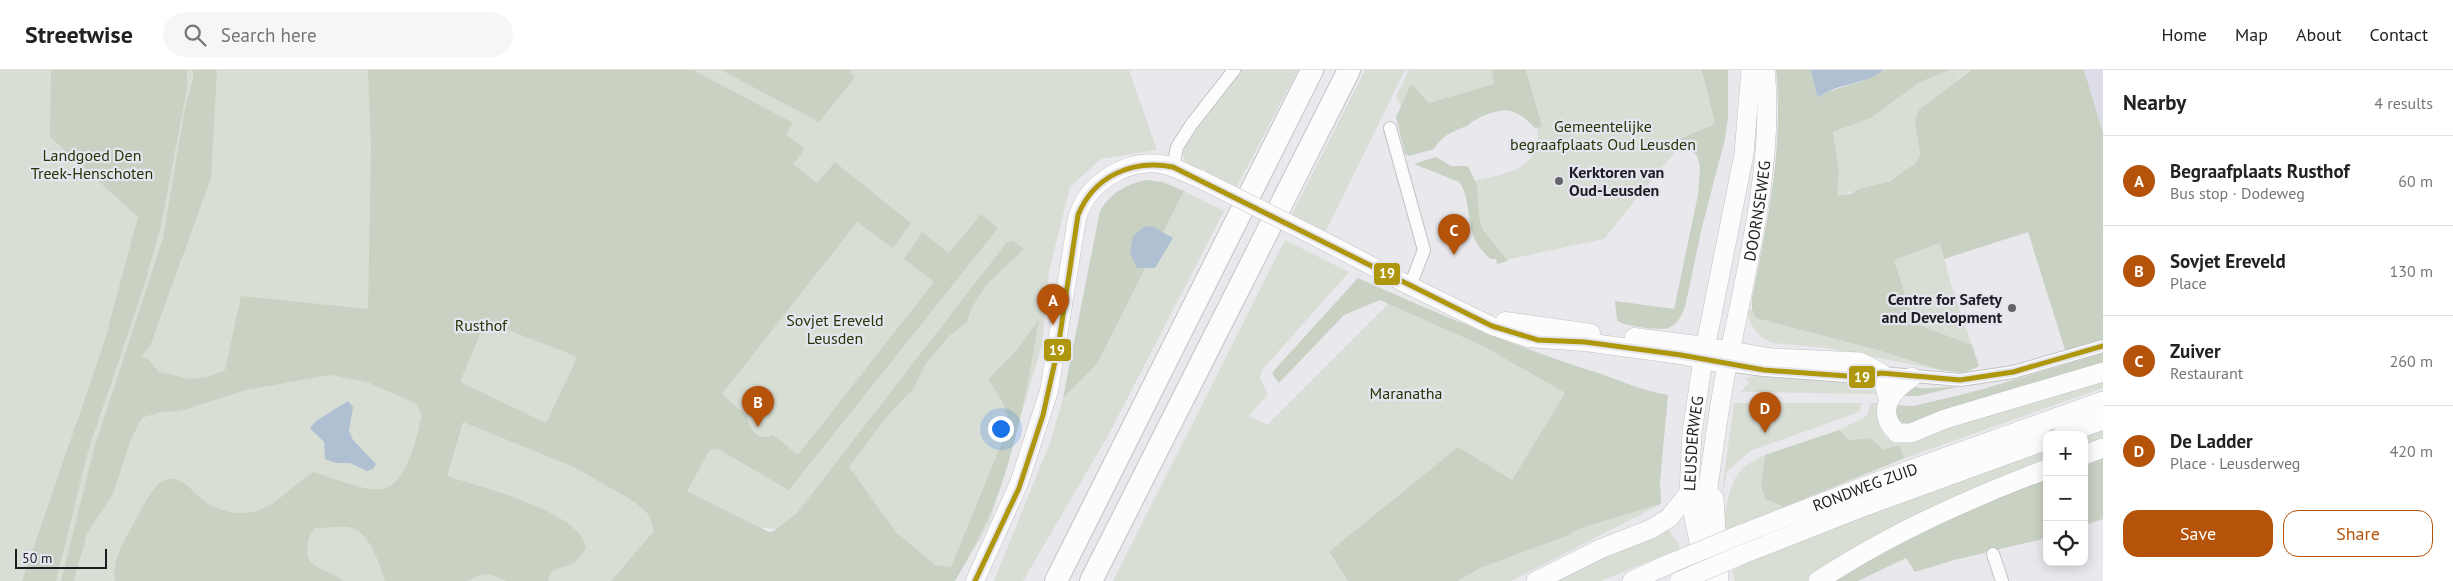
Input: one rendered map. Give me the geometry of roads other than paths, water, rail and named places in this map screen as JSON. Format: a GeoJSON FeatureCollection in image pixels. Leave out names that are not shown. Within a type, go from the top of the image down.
{"type":"FeatureCollection","features":[{"type":"Feature","properties":{"kind":"highway"},"geometry":{"type":"LineString","coordinates":[[1056,581],[1312,70]]}},
{"type":"Feature","properties":{"kind":"highway"},"geometry":{"type":"LineString","coordinates":[[1091,581],[1350,70]]}},
{"type":"Feature","properties":{"kind":"highway"},"geometry":{"type":"LineString","coordinates":[[1042,581],[1078,536]]}},
{"type":"Feature","properties":{"kind":"main road","name":"DOORNSEWEG"},"geometry":{"type":"LineString","coordinates":[[1704,353],[1744,154],[1751,70]]}},
{"type":"Feature","properties":{"kind":"main road","name":"DOORNSEWEG"},"geometry":{"type":"LineString","coordinates":[[1729,358],[1763,165],[1766,124],[1766,70]]}},
{"type":"Feature","properties":{"kind":"main road"},"geometry":{"type":"LineString","coordinates":[[1704,353],[1729,358],[1860,362],[1881,373],[1888,398],[1886,414],[1891,427],[1897,433],[1905,434],[1945,419],[2103,372]]}},
{"type":"Feature","properties":{"kind":"main road","name":"LEUSDERWEG"},"geometry":{"type":"LineString","coordinates":[[1703,581],[1699,541],[1689,493],[1692,433],[1704,353]]}},
{"type":"Feature","properties":{"kind":"main road","name":"LEUSDERWEG"},"geometry":{"type":"LineString","coordinates":[[1699,541],[1729,358]]}},
{"type":"Feature","properties":{"kind":"main road"},"geometry":{"type":"LineString","coordinates":[[1888,398],[1912,377]]}},
{"type":"Feature","properties":{"kind":"main road","name":"RONDWEG ZUID"},"geometry":{"type":"LineString","coordinates":[[1632,581],[1739,535],[1908,470],[2103,400]]}},
{"type":"Feature","properties":{"kind":"main road"},"geometry":{"type":"LineString","coordinates":[[2073,431],[2103,420]]}},
{"type":"Feature","properties":{"kind":"main road","name":"RONDWEG ZUID"},"geometry":{"type":"LineString","coordinates":[[1680,581],[1868,505],[2043,441]]}},
{"type":"Feature","properties":{"kind":"main road"},"geometry":{"type":"LineString","coordinates":[[2088,454],[2103,448]]}},
{"type":"Feature","properties":{"kind":"main road","name":"LEUSDERWEG"},"geometry":{"type":"LineString","coordinates":[[1712,469],[1719,581]]}},
{"type":"Feature","properties":{"kind":"main road"},"geometry":{"type":"LineString","coordinates":[[1818,581],[1856,557],[1940,514],[2043,471]]}},
{"type":"Feature","properties":{"kind":"main road"},"geometry":{"type":"LineString","coordinates":[[1536,581],[1600,549],[1651,529],[1669,518],[1689,493]]}},
{"type":"Feature","properties":{"kind":"street"},"geometry":{"type":"LineString","coordinates":[[1173,167],[1177,147],[1191,124],[1234,70]]}},
{"type":"Feature","properties":{"kind":"street"},"geometry":{"type":"LineString","coordinates":[[1390,128],[1424,250],[1410,286]]}},
{"type":"Feature","properties":{"kind":"street"},"geometry":{"type":"LineString","coordinates":[[975,581],[1019,483],[1050,391],[1078,214],[1095,188],[1116,172],[1143,164],[1160,164],[1173,167],[1492,326],[1538,340],[1585,342],[1704,353]]}},
{"type":"Feature","properties":{"kind":"street"},"geometry":{"type":"LineString","coordinates":[[1881,373],[1960,380],[2013,372],[2103,346]]}},
{"type":"Feature","properties":{"kind":"street"},"geometry":{"type":"LineString","coordinates":[[1993,554],[2002,581]]}},
{"type":"Feature","properties":{"kind":"water"},"geometry":{"type":"Polygon","coordinates":[[[1811,70],[1883,70],[1868,79],[1834,89],[1819,97],[1817,96],[1811,70]]]}},
{"type":"Feature","properties":{"kind":"water"},"geometry":{"type":"Polygon","coordinates":[[[1152,226],[1173,238],[1155,268],[1137,268],[1130,253],[1133,236],[1144,227],[1152,226]]]}},
{"type":"Feature","properties":{"kind":"water"},"geometry":{"type":"Polygon","coordinates":[[[348,401],[353,407],[349,431],[353,440],[376,464],[373,469],[367,471],[350,463],[336,463],[325,459],[324,442],[310,428],[316,421],[348,401]]]}},
{"type":"Feature","properties":{"kind":"place","name":"Kerktoren van Oud-Leusden"},"geometry":{"type":"Point","coordinates":[1559,181]}},
{"type":"Feature","properties":{"kind":"place","name":"Zuiver"},"geometry":{"type":"Point","coordinates":[1454,255]}},
{"type":"Feature","properties":{"kind":"place","name":"Centre for Safety and Development"},"geometry":{"type":"Point","coordinates":[2012,308]}},
{"type":"Feature","properties":{"kind":"place","name":"Begraafplaats Rusthof"},"geometry":{"type":"Point","coordinates":[1053,325]}},
{"type":"Feature","properties":{"kind":"place","name":"Sovjet Ereveld"},"geometry":{"type":"Point","coordinates":[758,427]}},
{"type":"Feature","properties":{"kind":"place","name":"De Ladder"},"geometry":{"type":"Point","coordinates":[1765,433]}},
{"type":"Feature","properties":{"kind":"park label","name":"Gemeentelijke begraafplaats Oud Leusden"},"geometry":{"type":"Point","coordinates":[1603,135]}},
{"type":"Feature","properties":{"kind":"park label","name":"Landgoed Den Treek-Henschoten"},"geometry":{"type":"Point","coordinates":[92,164]}},
{"type":"Feature","properties":{"kind":"park label","name":"Rusthof"},"geometry":{"type":"Point","coordinates":[481,325]}},
{"type":"Feature","properties":{"kind":"park label","name":"Sovjet Ereveld Leusden"},"geometry":{"type":"Point","coordinates":[835,329]}},
{"type":"Feature","properties":{"kind":"park label","name":"Maranatha"},"geometry":{"type":"Point","coordinates":[1406,393]}}]}
